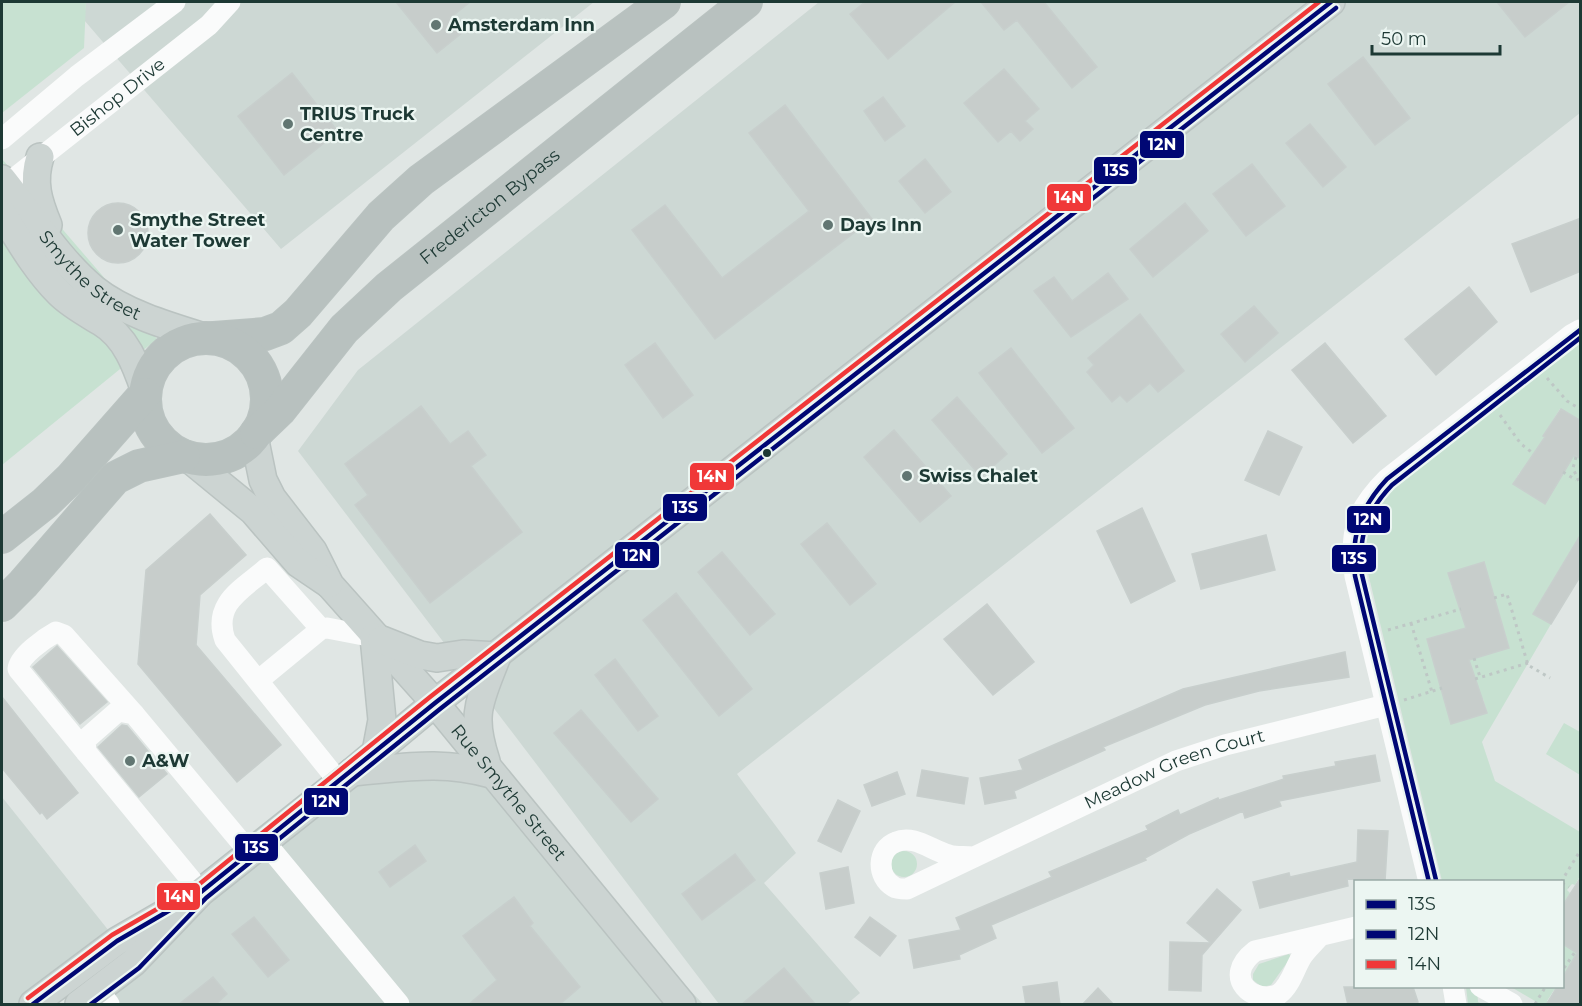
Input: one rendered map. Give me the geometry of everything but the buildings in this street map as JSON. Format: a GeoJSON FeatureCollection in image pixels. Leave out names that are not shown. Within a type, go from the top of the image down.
{"type":"FeatureCollection","features":[{"type":"Feature","properties":{"kind":"highway"},"geometry":{"type":"LineString","coordinates":[[2,537],[45,503],[97,450],[145,392],[158,361],[171,348],[187,340],[265,334],[280,328],[298,313],[381,216],[421,180],[664,2]]}},
{"type":"Feature","properties":{"kind":"highway","name":"Fredericton Bypass"},"geometry":{"type":"LineString","coordinates":[[255,435],[280,410],[344,329],[389,287],[746,2]]}},
{"type":"Feature","properties":{"kind":"highway"},"geometry":{"type":"LineString","coordinates":[[2,605],[115,478],[139,466],[185,457],[203,460],[222,458],[240,450],[255,435],[264,419],[267,399],[264,380],[255,362],[241,349],[209,337]]}},
{"type":"Feature","properties":{"kind":"highway"},"geometry":{"type":"LineString","coordinates":[[145,392],[146,413],[154,431],[167,446],[185,457]]}},
{"type":"Feature","properties":{"kind":"main road"},"geometry":{"type":"LineString","coordinates":[[96,1000],[201,892],[435,703],[1331,2]]}},
{"type":"Feature","properties":{"kind":"main road"},"geometry":{"type":"LineString","coordinates":[[40,157],[35,173],[35,188],[59,251]]}},
{"type":"Feature","properties":{"kind":"main road","name":"Smythe Street"},"geometry":{"type":"LineString","coordinates":[[3,184],[95,290],[166,326],[209,337]]}},
{"type":"Feature","properties":{"kind":"main road","name":"Smythe Street"},"geometry":{"type":"LineString","coordinates":[[6,225],[44,277],[60,294],[83,313],[103,322],[119,338],[133,358],[145,392]]}},
{"type":"Feature","properties":{"kind":"main road","name":"Rue Smythe Street"},"geometry":{"type":"LineString","coordinates":[[255,435],[263,480],[272,498],[313,550],[330,585]]}},
{"type":"Feature","properties":{"kind":"main road","name":"Rue Smythe Street"},"geometry":{"type":"LineString","coordinates":[[185,457],[253,511],[298,563],[330,585],[435,703],[682,1005]]}},
{"type":"Feature","properties":{"kind":"main road"},"geometry":{"type":"LineString","coordinates":[[376,752],[382,720],[378,702],[374,636],[420,655],[437,658],[463,654],[497,656]]}},
{"type":"Feature","properties":{"kind":"main road"},"geometry":{"type":"LineString","coordinates":[[491,774],[478,735],[476,720],[478,707],[497,656]]}},
{"type":"Feature","properties":{"kind":"main road"},"geometry":{"type":"LineString","coordinates":[[346,777],[429,764],[460,766],[491,774]]}},
{"type":"Feature","properties":{"kind":"main road"},"geometry":{"type":"LineString","coordinates":[[33,1005],[117,941],[201,892]]}},
{"type":"Feature","properties":{"kind":"street"},"geometry":{"type":"LineString","coordinates":[[2,139],[77,76],[175,2]]}},
{"type":"Feature","properties":{"kind":"street","name":"Bishop Drive"},"geometry":{"type":"LineString","coordinates":[[3,184],[209,25],[230,2]]}},
{"type":"Feature","properties":{"kind":"street"},"geometry":{"type":"LineString","coordinates":[[1429,880],[1369,635],[1352,556],[1353,536],[1357,522],[1371,495],[1571,335],[1581,330]]}},
{"type":"Feature","properties":{"kind":"street"},"geometry":{"type":"LineString","coordinates":[[321,629],[267,568],[228,601],[222,611],[220,622],[225,640],[346,777]]}},
{"type":"Feature","properties":{"kind":"street"},"geometry":{"type":"LineString","coordinates":[[259,680],[321,629],[374,636]]}},
{"type":"Feature","properties":{"kind":"street"},"geometry":{"type":"LineString","coordinates":[[201,892],[18,669],[21,660],[50,635],[56,632],[64,635],[399,1005]]}},
{"type":"Feature","properties":{"kind":"street","name":"Meadow Green Court"},"geometry":{"type":"LineString","coordinates":[[972,857],[1084,807],[1176,761],[1225,745],[1386,705]]}},
{"type":"Feature","properties":{"kind":"street"},"geometry":{"type":"LineString","coordinates":[[86,752],[86,740],[118,711],[134,714]]}},
{"type":"Feature","properties":{"kind":"street"},"geometry":{"type":"LineString","coordinates":[[1319,937],[1354,928]]}},
{"type":"Feature","properties":{"kind":"street"},"geometry":{"type":"LineString","coordinates":[[1454,988],[1456,1005]]}},
{"type":"Feature","properties":{"kind":"street"},"geometry":{"type":"LineString","coordinates":[[1482,988],[1512,1005]]}},
{"type":"Feature","properties":{"kind":"path"},"geometry":{"type":"LineString","coordinates":[[1547,378],[1567,401],[1581,409]]}},
{"type":"Feature","properties":{"kind":"path"},"geometry":{"type":"LineString","coordinates":[[1500,415],[1521,444],[1534,454]]}},
{"type":"Feature","properties":{"kind":"path"},"geometry":{"type":"LineString","coordinates":[[1576,456],[1573,468],[1580,483]]}},
{"type":"Feature","properties":{"kind":"path"},"geometry":{"type":"LineString","coordinates":[[1563,472],[1580,483]]}},
{"type":"Feature","properties":{"kind":"path"},"geometry":{"type":"LineString","coordinates":[[1494,598],[1507,594],[1528,663],[1550,678]]}},
{"type":"Feature","properties":{"kind":"path"},"geometry":{"type":"LineString","coordinates":[[1369,635],[1461,609]]}},
{"type":"Feature","properties":{"kind":"path"},"geometry":{"type":"LineString","coordinates":[[1411,623],[1432,692]]}},
{"type":"Feature","properties":{"kind":"path"},"geometry":{"type":"LineString","coordinates":[[1474,658],[1480,677]]}},
{"type":"Feature","properties":{"kind":"path"},"geometry":{"type":"LineString","coordinates":[[1475,678],[1528,663]]}},
{"type":"Feature","properties":{"kind":"path"},"geometry":{"type":"LineString","coordinates":[[1386,705],[1442,688]]}},
{"type":"Feature","properties":{"kind":"path"},"geometry":{"type":"LineString","coordinates":[[1563,880],[1581,851]]}},
{"type":"Feature","properties":{"kind":"path"},"geometry":{"type":"LineString","coordinates":[[1564,883],[1569,887]]}},
{"type":"Feature","properties":{"kind":"path"},"geometry":{"type":"LineString","coordinates":[[1564,969],[1575,952]]}},
{"type":"Feature","properties":{"kind":"path"},"geometry":{"type":"LineString","coordinates":[[1535,1005],[1545,988]]}},
{"type":"Feature","properties":{"kind":"shaded area"},"geometry":{"type":"Polygon","coordinates":[[[86,2],[594,2],[281,249],[84,20],[86,2]]]}},
{"type":"Feature","properties":{"kind":"shaded area"},"geometry":{"type":"Polygon","coordinates":[[[819,2],[1580,2],[1580,113],[737,774],[796,853],[764,883],[860,993],[847,1004],[719,1004],[298,451],[358,370],[819,2]]]}},
{"type":"Feature","properties":{"kind":"shaded area"},"geometry":{"type":"Polygon","coordinates":[[[362,769],[490,780],[703,1004],[107,1004],[134,962],[362,769]]]}},
{"type":"Feature","properties":{"kind":"shaded area"},"geometry":{"type":"Polygon","coordinates":[[[2,797],[117,941],[33,1004],[2,1004],[2,797]]]}},
{"type":"Feature","properties":{"kind":"green space"},"geometry":{"type":"Polygon","coordinates":[[[2,2],[86,2],[84,48],[2,113],[2,2]]]}},
{"type":"Feature","properties":{"kind":"green space"},"geometry":{"type":"Polygon","coordinates":[[[2,159],[157,339],[2,465],[2,159]]]}},
{"type":"Feature","properties":{"kind":"green space"},"geometry":{"type":"Polygon","coordinates":[[[1580,342],[1580,421],[1560,409],[1543,436],[1547,439],[1525,474],[1520,472],[1513,484],[1545,504],[1552,492],[1549,489],[1571,453],[1580,459],[1580,537],[1558,573],[1575,583],[1534,614],[1551,624],[1482,742],[1495,781],[1580,832],[1580,876],[1575,885],[1572,884],[1567,890],[1570,893],[1564,903],[1564,880],[1442,880],[1362,548],[1366,530],[1381,502],[1393,489],[1580,342]],[[1484,562],[1448,573],[1452,587],[1458,585],[1469,627],[1427,639],[1451,724],[1487,713],[1483,699],[1478,700],[1466,660],[1509,647],[1500,617],[1496,618],[1484,562]]]}},
{"type":"Feature","properties":{"kind":"green space"},"geometry":{"type":"Polygon","coordinates":[[[1564,723],[1580,732],[1580,775],[1546,754],[1564,723]]]}},
{"type":"Feature","properties":{"kind":"green space"},"geometry":{"type":"Polygon","coordinates":[[[904,851],[913,855],[917,864],[913,873],[904,877],[895,873],[891,864],[895,855],[904,851]]]}},
{"type":"Feature","properties":{"kind":"green space"},"geometry":{"type":"Polygon","coordinates":[[[1564,945],[1580,955],[1568,968],[1564,980],[1564,945]]]}},
{"type":"Feature","properties":{"kind":"green space"},"geometry":{"type":"Polygon","coordinates":[[[1289,954],[1291,957],[1271,985],[1262,987],[1253,980],[1253,974],[1259,964],[1289,954]]]}},
{"type":"Feature","properties":{"kind":"green space"},"geometry":{"type":"Polygon","coordinates":[[[1466,988],[1477,988],[1478,1002],[1483,1004],[1468,1004],[1466,988]]]}},
{"type":"Feature","properties":{"kind":"green space"},"geometry":{"type":"Polygon","coordinates":[[[1513,988],[1559,988],[1557,991],[1554,990],[1547,1001],[1551,1004],[1540,1004],[1513,988]]]}},
{"type":"Feature","properties":{"kind":"transit line","name":"14N"},"geometry":{"type":"LineString","coordinates":[[28,998],[112,935],[197,886],[430,697],[1319,2]]}},
{"type":"Feature","properties":{"kind":"transit line","name":"13S"},"geometry":{"type":"LineString","coordinates":[[33,1004],[117,941],[201,892],[435,703],[1331,2]]}},
{"type":"Feature","properties":{"kind":"transit line","name":"12N"},"geometry":{"type":"LineString","coordinates":[[91,1004],[139,968],[206,898],[440,709],[1336,8]]}},
{"type":"Feature","properties":{"kind":"transit line","name":"13S"},"geometry":{"type":"LineString","coordinates":[[1429,880],[1355,576],[1354,548],[1359,524],[1370,501],[1387,479],[1580,330]]}},
{"type":"Feature","properties":{"kind":"transit line","name":"12N"},"geometry":{"type":"LineString","coordinates":[[1436,880],[1362,575],[1363,537],[1370,515],[1392,485],[1580,338]]}},
{"type":"Feature","properties":{"kind":"place","name":"Amsterdam Inn"},"geometry":{"type":"Point","coordinates":[436,25]}},
{"type":"Feature","properties":{"kind":"place","name":"TRIUS Truck Centre"},"geometry":{"type":"Point","coordinates":[288,124]}},
{"type":"Feature","properties":{"kind":"place","name":"Days Inn"},"geometry":{"type":"Point","coordinates":[828,225]}},
{"type":"Feature","properties":{"kind":"place","name":"Smythe Street Water Tower"},"geometry":{"type":"Point","coordinates":[118,230]}},
{"type":"Feature","properties":{"kind":"place","name":"Swiss Chalet"},"geometry":{"type":"Point","coordinates":[907,476]}},
{"type":"Feature","properties":{"kind":"place","name":"A&W"},"geometry":{"type":"Point","coordinates":[130,761]}}]}
